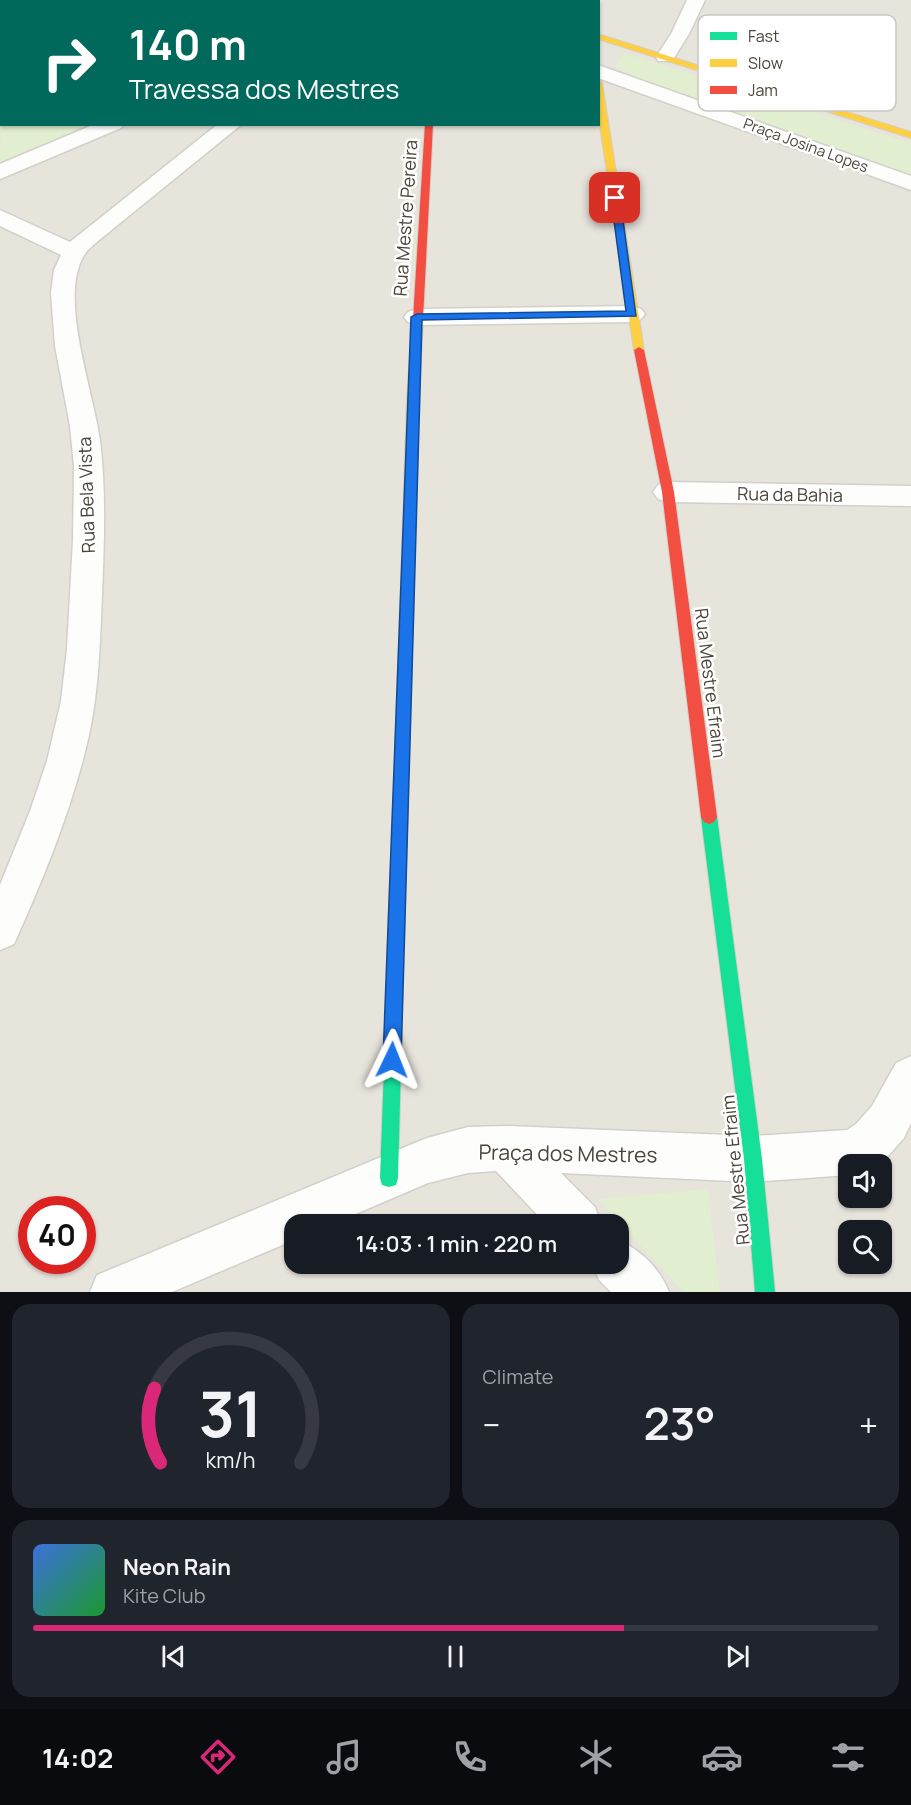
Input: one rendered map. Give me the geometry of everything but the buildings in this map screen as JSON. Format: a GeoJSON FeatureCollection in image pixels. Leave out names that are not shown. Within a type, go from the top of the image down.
{"type":"FeatureCollection","features":[{"type":"Feature","properties":{"kind":"street"},"geometry":{"type":"LineString","coordinates":[[664,57],[680,34],[696,0]]}},
{"type":"Feature","properties":{"kind":"street"},"geometry":{"type":"LineString","coordinates":[[600,37],[698,68]]}},
{"type":"Feature","properties":{"kind":"street","name":"Praça Josina Lopes"},"geometry":{"type":"LineString","coordinates":[[600,72],[698,107]]}},
{"type":"Feature","properties":{"kind":"street","name":"Rua Mestre Efraim"},"geometry":{"type":"LineString","coordinates":[[600,97],[632,314],[668,492],[753,1159],[765,1292]]}},
{"type":"Feature","properties":{"kind":"street","name":"Praça Josina Lopes"},"geometry":{"type":"LineString","coordinates":[[710,111],[911,183]]}},
{"type":"Feature","properties":{"kind":"street"},"geometry":{"type":"LineString","coordinates":[[835,111],[911,135]]}},
{"type":"Feature","properties":{"kind":"street"},"geometry":{"type":"LineString","coordinates":[[0,172],[109,126]]}},
{"type":"Feature","properties":{"kind":"street","name":"Rua Bela Vista"},"geometry":{"type":"LineString","coordinates":[[0,931],[50,812],[72,735],[83,666],[90,517],[87,444],[64,317],[62,295],[64,274],[73,252],[108,221],[229,126]]}},
{"type":"Feature","properties":{"kind":"street","name":"Rua Mestre Pereira"},"geometry":{"type":"LineString","coordinates":[[388,1178],[417,317],[429,126]]}},
{"type":"Feature","properties":{"kind":"street"},"geometry":{"type":"LineString","coordinates":[[0,217],[73,252]]}},
{"type":"Feature","properties":{"kind":"street"},"geometry":{"type":"LineString","coordinates":[[417,317],[632,314]]}},
{"type":"Feature","properties":{"kind":"street","name":"Rua da Bahia"},"geometry":{"type":"LineString","coordinates":[[668,492],[911,496]]}},
{"type":"Feature","properties":{"kind":"street","name":"Praça dos Mestres"},"geometry":{"type":"LineString","coordinates":[[114,1292],[427,1161],[468,1150],[505,1148],[753,1159],[854,1152],[872,1140],[888,1122],[911,1078]]}},
{"type":"Feature","properties":{"kind":"street"},"geometry":{"type":"LineString","coordinates":[[505,1148],[569,1214]]}},
{"type":"Feature","properties":{"kind":"street"},"geometry":{"type":"LineString","coordinates":[[627,1274],[645,1292]]}},
{"type":"Feature","properties":{"kind":"shaded area"},"geometry":{"type":"Polygon","coordinates":[[[600,0],[911,0],[911,1292],[0,1292],[0,126],[600,126],[600,0]]]}},
{"type":"Feature","properties":{"kind":"green space"},"geometry":{"type":"Polygon","coordinates":[[[625,53],[698,76],[698,99],[640,79],[615,66],[625,53]]]}},
{"type":"Feature","properties":{"kind":"green space"},"geometry":{"type":"Polygon","coordinates":[[[731,111],[809,111],[911,143],[911,174],[731,111]]]}},
{"type":"Feature","properties":{"kind":"green space"},"geometry":{"type":"Polygon","coordinates":[[[1,126],[98,126],[0,167],[1,126]]]}},
{"type":"Feature","properties":{"kind":"green space"},"geometry":{"type":"Polygon","coordinates":[[[708,1189],[720,1292],[684,1292],[629,1233],[629,1214],[611,1214],[597,1199],[708,1189]]]}},
{"type":"Feature","properties":{"kind":"traffic: fast"},"geometry":{"type":"LineString","coordinates":[[389,1178],[401,795]]}},
{"type":"Feature","properties":{"kind":"traffic: fast"},"geometry":{"type":"LineString","coordinates":[[709,817],[753,1159],[765,1292]]}},
{"type":"Feature","properties":{"kind":"traffic: slow"},"geometry":{"type":"LineString","coordinates":[[600,37],[698,68]]}},
{"type":"Feature","properties":{"kind":"traffic: slow"},"geometry":{"type":"LineString","coordinates":[[600,96],[639,350]]}},
{"type":"Feature","properties":{"kind":"traffic: slow"},"geometry":{"type":"LineString","coordinates":[[835,111],[911,135]]}},
{"type":"Feature","properties":{"kind":"traffic: slow"},"geometry":{"type":"LineString","coordinates":[[401,795],[413,397],[418,319]]}},
{"type":"Feature","properties":{"kind":"traffic: jam"},"geometry":{"type":"LineString","coordinates":[[418,319],[429,126]]}},
{"type":"Feature","properties":{"kind":"traffic: jam"},"geometry":{"type":"LineString","coordinates":[[639,350],[668,492],[709,817]]}},
{"type":"Feature","properties":{"kind":"route"},"geometry":{"type":"LineString","coordinates":[[392,1060],[417,317],[632,314],[615,198]]}}]}
